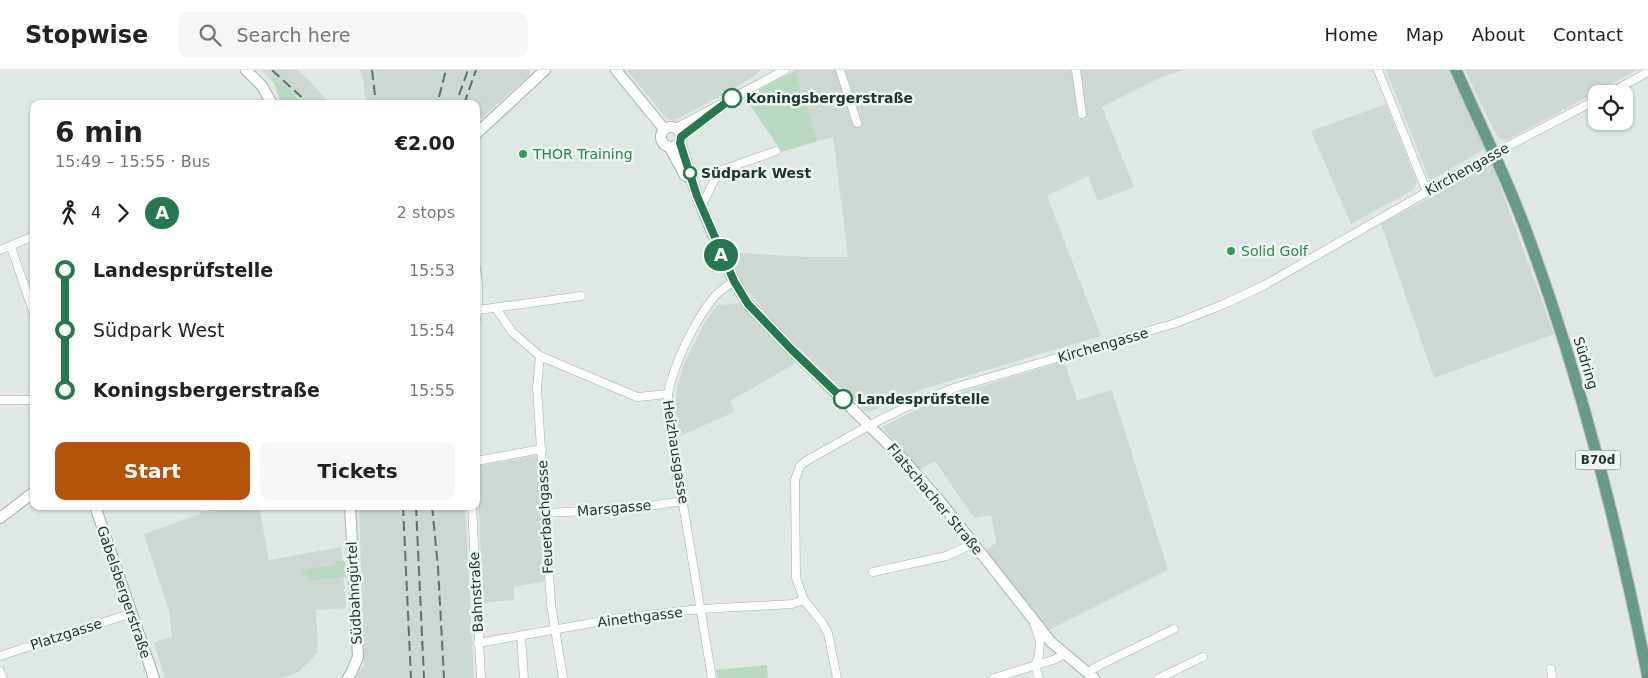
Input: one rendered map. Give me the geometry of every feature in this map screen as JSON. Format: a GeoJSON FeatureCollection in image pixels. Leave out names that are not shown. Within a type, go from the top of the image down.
{"type":"FeatureCollection","features":[{"type":"Feature","properties":{"kind":"main road","name":"Südring"},"geometry":{"type":"LineString","coordinates":[[1456,70],[1495,153],[1532,247],[1568,357],[1613,516],[1634,606],[1648,678]]}},
{"type":"Feature","properties":{"kind":"street"},"geometry":{"type":"LineString","coordinates":[[246,70],[262,86],[270,100]]}},
{"type":"Feature","properties":{"kind":"street"},"geometry":{"type":"LineString","coordinates":[[480,130],[546,70]]}},
{"type":"Feature","properties":{"kind":"street"},"geometry":{"type":"LineString","coordinates":[[616,70],[664,129],[670,127],[677,139],[714,113],[722,104],[775,72],[785,70]]}},
{"type":"Feature","properties":{"kind":"street"},"geometry":{"type":"LineString","coordinates":[[840,70],[857,123]]}},
{"type":"Feature","properties":{"kind":"street"},"geometry":{"type":"LineString","coordinates":[[1076,70],[1082,114]]}},
{"type":"Feature","properties":{"kind":"street"},"geometry":{"type":"LineString","coordinates":[[1378,70],[1426,192]]}},
{"type":"Feature","properties":{"kind":"street"},"geometry":{"type":"LineString","coordinates":[[1624,85],[1648,72]]}},
{"type":"Feature","properties":{"kind":"street","name":"Kirchengasse"},"geometry":{"type":"LineString","coordinates":[[837,678],[828,633],[821,620],[804,600],[794,569],[794,496],[797,472],[806,461],[908,406],[954,388],[1167,326],[1222,305],[1263,286],[1495,153],[1588,104]]}},
{"type":"Feature","properties":{"kind":"street","name":"Flatschacher Straße"},"geometry":{"type":"LineString","coordinates":[[664,129],[660,138],[662,143],[666,147],[677,139],[692,191],[697,196],[734,281],[748,304],[791,349],[870,425],[925,483],[1051,642],[1091,675]]}},
{"type":"Feature","properties":{"kind":"street"},"geometry":{"type":"LineString","coordinates":[[701,206],[719,171],[776,151]]}},
{"type":"Feature","properties":{"kind":"street"},"geometry":{"type":"LineString","coordinates":[[0,250],[30,238]]}},
{"type":"Feature","properties":{"kind":"street"},"geometry":{"type":"LineString","coordinates":[[11,247],[30,302]]}},
{"type":"Feature","properties":{"kind":"street"},"geometry":{"type":"LineString","coordinates":[[668,394],[673,375],[693,329],[716,295],[734,281]]}},
{"type":"Feature","properties":{"kind":"street"},"geometry":{"type":"LineString","coordinates":[[480,310],[581,296]]}},
{"type":"Feature","properties":{"kind":"street","name":"Heizhausgasse"},"geometry":{"type":"LineString","coordinates":[[496,308],[512,332],[540,356],[637,396],[668,394],[669,420],[712,678]]}},
{"type":"Feature","properties":{"kind":"street","name":"Feuerbachgasse"},"geometry":{"type":"LineString","coordinates":[[540,356],[537,387],[551,604],[563,678]]}},
{"type":"Feature","properties":{"kind":"street"},"geometry":{"type":"LineString","coordinates":[[0,400],[30,400]]}},
{"type":"Feature","properties":{"kind":"street"},"geometry":{"type":"LineString","coordinates":[[480,460],[542,449]]}},
{"type":"Feature","properties":{"kind":"street"},"geometry":{"type":"LineString","coordinates":[[0,518],[30,495]]}},
{"type":"Feature","properties":{"kind":"street","name":"Marsgasse"},"geometry":{"type":"LineString","coordinates":[[545,513],[628,509],[683,501]]}},
{"type":"Feature","properties":{"kind":"street","name":"Gabelsbergerstraße"},"geometry":{"type":"LineString","coordinates":[[96,510],[154,678]]}},
{"type":"Feature","properties":{"kind":"street","name":"Südbahngürtel"},"geometry":{"type":"LineString","coordinates":[[348,678],[358,657],[350,510]]}},
{"type":"Feature","properties":{"kind":"street","name":"Bahnstraße"},"geometry":{"type":"LineString","coordinates":[[472,510],[481,678]]}},
{"type":"Feature","properties":{"kind":"street"},"geometry":{"type":"LineString","coordinates":[[873,572],[946,556],[973,544]]}},
{"type":"Feature","properties":{"kind":"street","name":"Ainethgasse"},"geometry":{"type":"LineString","coordinates":[[478,643],[616,618],[701,609],[792,604],[804,600]]}},
{"type":"Feature","properties":{"kind":"street","name":"Platzgasse"},"geometry":{"type":"LineString","coordinates":[[0,656],[132,613]]}},
{"type":"Feature","properties":{"kind":"street"},"geometry":{"type":"LineString","coordinates":[[1032,618],[1040,641],[1039,656],[1035,666],[1039,678]]}},
{"type":"Feature","properties":{"kind":"street"},"geometry":{"type":"LineString","coordinates":[[1091,675],[1100,665],[1174,629]]}},
{"type":"Feature","properties":{"kind":"street"},"geometry":{"type":"LineString","coordinates":[[521,636],[524,678]]}},
{"type":"Feature","properties":{"kind":"street"},"geometry":{"type":"LineString","coordinates":[[994,678],[1053,660],[1065,654]]}},
{"type":"Feature","properties":{"kind":"street"},"geometry":{"type":"LineString","coordinates":[[1159,678],[1203,657]]}},
{"type":"Feature","properties":{"kind":"street"},"geometry":{"type":"LineString","coordinates":[[1551,669],[1552,678]]}},
{"type":"Feature","properties":{"kind":"street"},"geometry":{"type":"LineString","coordinates":[[0,671],[3,678]]}},
{"type":"Feature","properties":{"kind":"shaded area"},"geometry":{"type":"Polygon","coordinates":[[[262,70],[296,70],[308,79],[326,100],[299,100],[289,88],[269,78],[262,70]]]}},
{"type":"Feature","properties":{"kind":"shaded area"},"geometry":{"type":"Polygon","coordinates":[[[359,70],[530,70],[530,75],[480,119],[480,100],[366,100],[363,79],[359,70]]]}},
{"type":"Feature","properties":{"kind":"shaded area"},"geometry":{"type":"Polygon","coordinates":[[[627,70],[760,70],[756,75],[728,92],[677,119],[671,120],[666,118],[627,70]]]}},
{"type":"Feature","properties":{"kind":"shaded area"},"geometry":{"type":"Polygon","coordinates":[[[794,70],[1182,70],[1157,79],[1102,107],[1134,187],[1098,201],[1088,176],[1047,196],[1101,336],[923,389],[869,412],[864,411],[771,320],[738,278],[726,252],[810,257],[848,257],[833,137],[818,141],[794,70]]]}},
{"type":"Feature","properties":{"kind":"shaded area"},"geometry":{"type":"Polygon","coordinates":[[[1386,70],[1450,70],[1485,149],[1430,181],[1386,70]]]}},
{"type":"Feature","properties":{"kind":"shaded area"},"geometry":{"type":"Polygon","coordinates":[[[1465,70],[1637,70],[1609,85],[1588,85],[1588,96],[1509,139],[1499,138],[1465,70]]]}},
{"type":"Feature","properties":{"kind":"shaded area"},"geometry":{"type":"Polygon","coordinates":[[[1386,104],[1417,182],[1413,190],[1351,224],[1311,131],[1386,104]]]}},
{"type":"Feature","properties":{"kind":"shaded area"},"geometry":{"type":"Polygon","coordinates":[[[1492,164],[1554,334],[1434,378],[1381,224],[1492,164]]]}},
{"type":"Feature","properties":{"kind":"shaded area"},"geometry":{"type":"Polygon","coordinates":[[[740,303],[796,363],[730,401],[734,412],[680,436],[675,408],[678,382],[686,359],[705,322],[717,305],[740,303]]]}},
{"type":"Feature","properties":{"kind":"shaded area"},"geometry":{"type":"Polygon","coordinates":[[[1064,361],[1077,400],[1112,390],[1168,570],[1047,631],[984,551],[996,543],[991,515],[974,518],[935,461],[919,470],[882,427],[913,411],[956,394],[1064,361]]]}},
{"type":"Feature","properties":{"kind":"shaded area"},"geometry":{"type":"Polygon","coordinates":[[[539,455],[546,581],[514,587],[514,600],[483,603],[479,510],[480,465],[539,455]]]}},
{"type":"Feature","properties":{"kind":"shaded area"},"geometry":{"type":"Polygon","coordinates":[[[213,510],[260,510],[269,560],[341,547],[346,608],[316,610],[318,652],[299,672],[282,678],[165,678],[154,643],[172,636],[169,611],[144,534],[200,514],[200,512],[213,510]]]}},
{"type":"Feature","properties":{"kind":"shaded area"},"geometry":{"type":"Polygon","coordinates":[[[359,510],[465,510],[474,678],[354,678],[364,666],[359,510]]]}},
{"type":"Feature","properties":{"kind":"green space"},"geometry":{"type":"Polygon","coordinates":[[[795,71],[818,141],[782,152],[745,98],[795,71]]]}},
{"type":"Feature","properties":{"kind":"green space"},"geometry":{"type":"Polygon","coordinates":[[[269,78],[289,88],[299,100],[280,100],[275,85],[269,78]]]}},
{"type":"Feature","properties":{"kind":"green space"},"geometry":{"type":"Polygon","coordinates":[[[335,561],[345,561],[346,577],[312,580],[302,570],[335,565],[335,561]]]}},
{"type":"Feature","properties":{"kind":"green space"},"geometry":{"type":"Polygon","coordinates":[[[767,665],[768,678],[718,678],[716,670],[767,665]]]}},
{"type":"Feature","properties":{"kind":"railway"},"geometry":{"type":"LineString","coordinates":[[272,70],[305,100]]}},
{"type":"Feature","properties":{"kind":"railway"},"geometry":{"type":"LineString","coordinates":[[372,70],[376,100]]}},
{"type":"Feature","properties":{"kind":"railway"},"geometry":{"type":"LineString","coordinates":[[439,97],[446,70]]}},
{"type":"Feature","properties":{"kind":"railway"},"geometry":{"type":"LineString","coordinates":[[459,95],[468,70]]}},
{"type":"Feature","properties":{"kind":"railway"},"geometry":{"type":"LineString","coordinates":[[465,100],[476,70]]}},
{"type":"Feature","properties":{"kind":"railway"},"geometry":{"type":"LineString","coordinates":[[403,510],[411,678]]}},
{"type":"Feature","properties":{"kind":"railway"},"geometry":{"type":"LineString","coordinates":[[416,510],[424,678]]}},
{"type":"Feature","properties":{"kind":"railway"},"geometry":{"type":"LineString","coordinates":[[432,510],[438,567],[444,678]]}},
{"type":"Feature","properties":{"kind":"bus line","name":"A"},"geometry":{"type":"LineString","coordinates":[[732,98],[681,137],[680,143],[697,196],[721,254],[748,304],[843,399]]}},
{"type":"Feature","properties":{"kind":"place","name":"Koningsbergerstraße"},"geometry":{"type":"Point","coordinates":[732,98]}},
{"type":"Feature","properties":{"kind":"place","name":"THOR Training"},"geometry":{"type":"Point","coordinates":[523,154]}},
{"type":"Feature","properties":{"kind":"place","name":"Südpark West"},"geometry":{"type":"Point","coordinates":[690,173]}},
{"type":"Feature","properties":{"kind":"place","name":"Solid Golf"},"geometry":{"type":"Point","coordinates":[1231,251]}},
{"type":"Feature","properties":{"kind":"place","name":"Landesprüfstelle"},"geometry":{"type":"Point","coordinates":[843,399]}}]}
